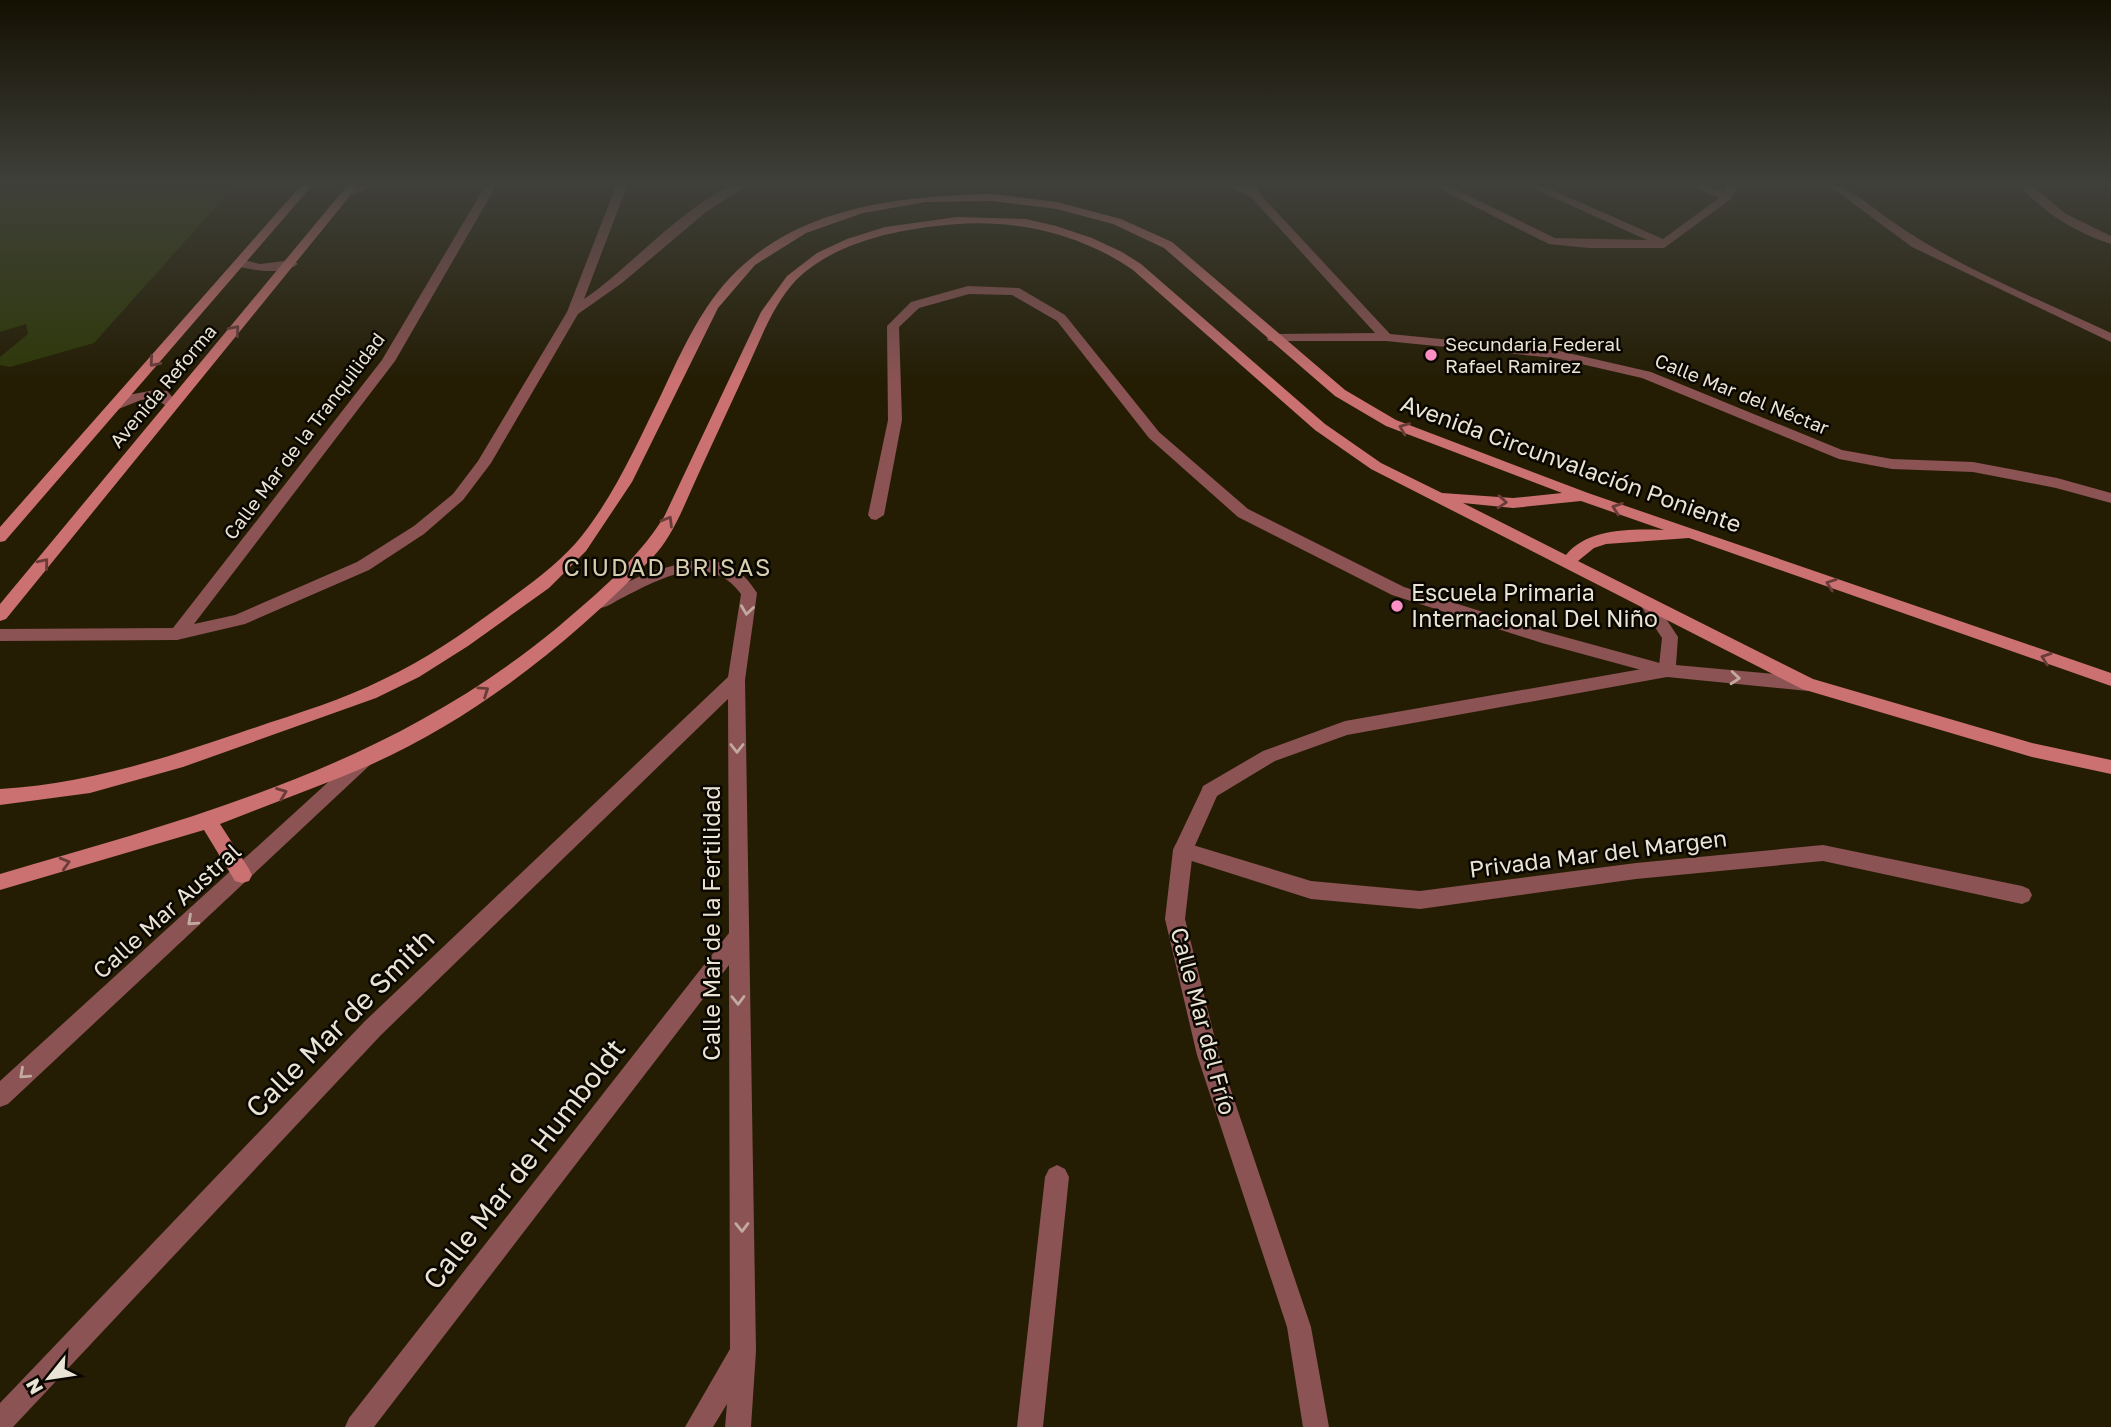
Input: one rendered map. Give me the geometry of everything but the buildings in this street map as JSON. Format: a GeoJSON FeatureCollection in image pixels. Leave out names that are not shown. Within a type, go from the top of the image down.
{"type":"FeatureCollection","features":[{"type":"Feature","properties":{"kind":"main road","name":"Avenida Reforma"},"geometry":{"type":"LineString","coordinates":[[0,537],[253,248]]}},
{"type":"Feature","properties":{"kind":"main road","name":"Avenida Reforma"},"geometry":{"type":"LineString","coordinates":[[0,615],[172,403],[305,248]]}},
{"type":"Feature","properties":{"kind":"main road","name":"Avenida Circunvalación Poniente"},"geometry":{"type":"LineString","coordinates":[[0,797],[64,791],[116,780],[293,722],[343,704],[412,673],[482,628],[554,575],[590,534],[615,496],[714,305],[758,257],[776,248]]}},
{"type":"Feature","properties":{"kind":"main road"},"geometry":{"type":"LineString","coordinates":[[0,882],[208,821],[365,760],[456,710],[522,666],[596,604],[650,551],[671,517],[767,312],[782,289],[797,273],[839,248]]}},
{"type":"Feature","properties":{"kind":"main road"},"geometry":{"type":"LineString","coordinates":[[1109,248],[1138,267],[1320,427],[1376,466],[1808,684],[2032,750],[2111,767]]}},
{"type":"Feature","properties":{"kind":"main road","name":"Avenida Circunvalación Poniente"},"geometry":{"type":"LineString","coordinates":[[1171,248],[1340,393],[1391,423],[1583,496],[2111,680]]}},
{"type":"Feature","properties":{"kind":"main road"},"geometry":{"type":"LineString","coordinates":[[1434,496],[1513,503],[1583,496]]}},
{"type":"Feature","properties":{"kind":"main road"},"geometry":{"type":"LineString","coordinates":[[1567,564],[1573,554],[1586,545],[1604,540],[1693,535]]}},
{"type":"Feature","properties":{"kind":"main road"},"geometry":{"type":"LineString","coordinates":[[208,821],[242,875]]}},
{"type":"Feature","properties":{"kind":"street","name":"Calle Mar de la Tranquilidad"},"geometry":{"type":"LineString","coordinates":[[177,634],[388,361],[455,248]]}},
{"type":"Feature","properties":{"kind":"street"},"geometry":{"type":"LineString","coordinates":[[0,635],[177,634],[239,620],[298,597],[363,566],[419,530],[458,497],[484,463],[573,312],[598,248]]}},
{"type":"Feature","properties":{"kind":"street"},"geometry":{"type":"LineString","coordinates":[[573,312],[596,299],[654,248]]}},
{"type":"Feature","properties":{"kind":"street"},"geometry":{"type":"LineString","coordinates":[[1304,248],[1386,337]]}},
{"type":"Feature","properties":{"kind":"street"},"geometry":{"type":"LineString","coordinates":[[1923,248],[2111,338]]}},
{"type":"Feature","properties":{"kind":"street"},"geometry":{"type":"LineString","coordinates":[[239,263],[260,268],[292,264]]}},
{"type":"Feature","properties":{"kind":"street"},"geometry":{"type":"LineString","coordinates":[[876,515],[895,420],[892,326],[915,305],[968,290],[1015,291],[1060,318],[1154,435],[1243,513],[1398,591],[1542,638],[1667,671],[1670,637],[1647,603]]}},
{"type":"Feature","properties":{"kind":"street","name":"Calle Mar del Néctar"},"geometry":{"type":"LineString","coordinates":[[1273,338],[1386,337],[1555,354],[1646,375],[1839,454],[1892,464],[1973,467],[2057,483],[2111,498]]}},
{"type":"Feature","properties":{"kind":"street"},"geometry":{"type":"LineString","coordinates":[[116,406],[139,395],[151,393],[162,394],[172,403]]}},
{"type":"Feature","properties":{"kind":"street","name":"Calle Mar de la Fertilidad"},"geometry":{"type":"LineString","coordinates":[[596,604],[663,571],[711,565],[730,570],[744,581],[749,593],[736,680],[743,1351],[738,1427]]}},
{"type":"Feature","properties":{"kind":"street","name":"Calle Mar del Frío"},"geometry":{"type":"LineString","coordinates":[[1316,1427],[1299,1327],[1208,1055],[1175,919],[1183,849],[1210,791],[1269,756],[1345,728],[1667,671],[1808,684]]}},
{"type":"Feature","properties":{"kind":"street","name":"Calle Mar de Smith"},"geometry":{"type":"LineString","coordinates":[[0,1422],[373,1028],[736,680]]}},
{"type":"Feature","properties":{"kind":"street","name":"Calle Mar Austral"},"geometry":{"type":"LineString","coordinates":[[0,1096],[365,760]]}},
{"type":"Feature","properties":{"kind":"street","name":"Privada Mar del Margen"},"geometry":{"type":"LineString","coordinates":[[1183,849],[1311,890],[1420,900],[1636,871],[1823,853],[2022,895]]}},
{"type":"Feature","properties":{"kind":"street","name":"Calle Mar de Humboldt"},"geometry":{"type":"LineString","coordinates":[[358,1427],[737,938]]}},
{"type":"Feature","properties":{"kind":"street"},"geometry":{"type":"LineString","coordinates":[[1030,1427],[1057,1177]]}},
{"type":"Feature","properties":{"kind":"street"},"geometry":{"type":"LineString","coordinates":[[698,1427],[743,1351]]}},
{"type":"Feature","properties":{"kind":"green space"},"geometry":{"type":"Polygon","coordinates":[[[0,248],[179,248],[94,343],[10,367],[0,365],[0,357],[28,334],[26,324],[0,332],[0,248]]]}},
{"type":"Feature","properties":{"kind":"place","name":"Secundaria Federal Rafael Ramirez"},"geometry":{"type":"Point","coordinates":[1431,355]}},
{"type":"Feature","properties":{"kind":"place","name":"Escuela Primaria Internacional Del Niño"},"geometry":{"type":"Point","coordinates":[1397,606]}},
{"type":"Feature","properties":{"kind":"district","name":"CIUDAD BRISAS"},"geometry":{"type":"Point","coordinates":[668,568]}}]}
